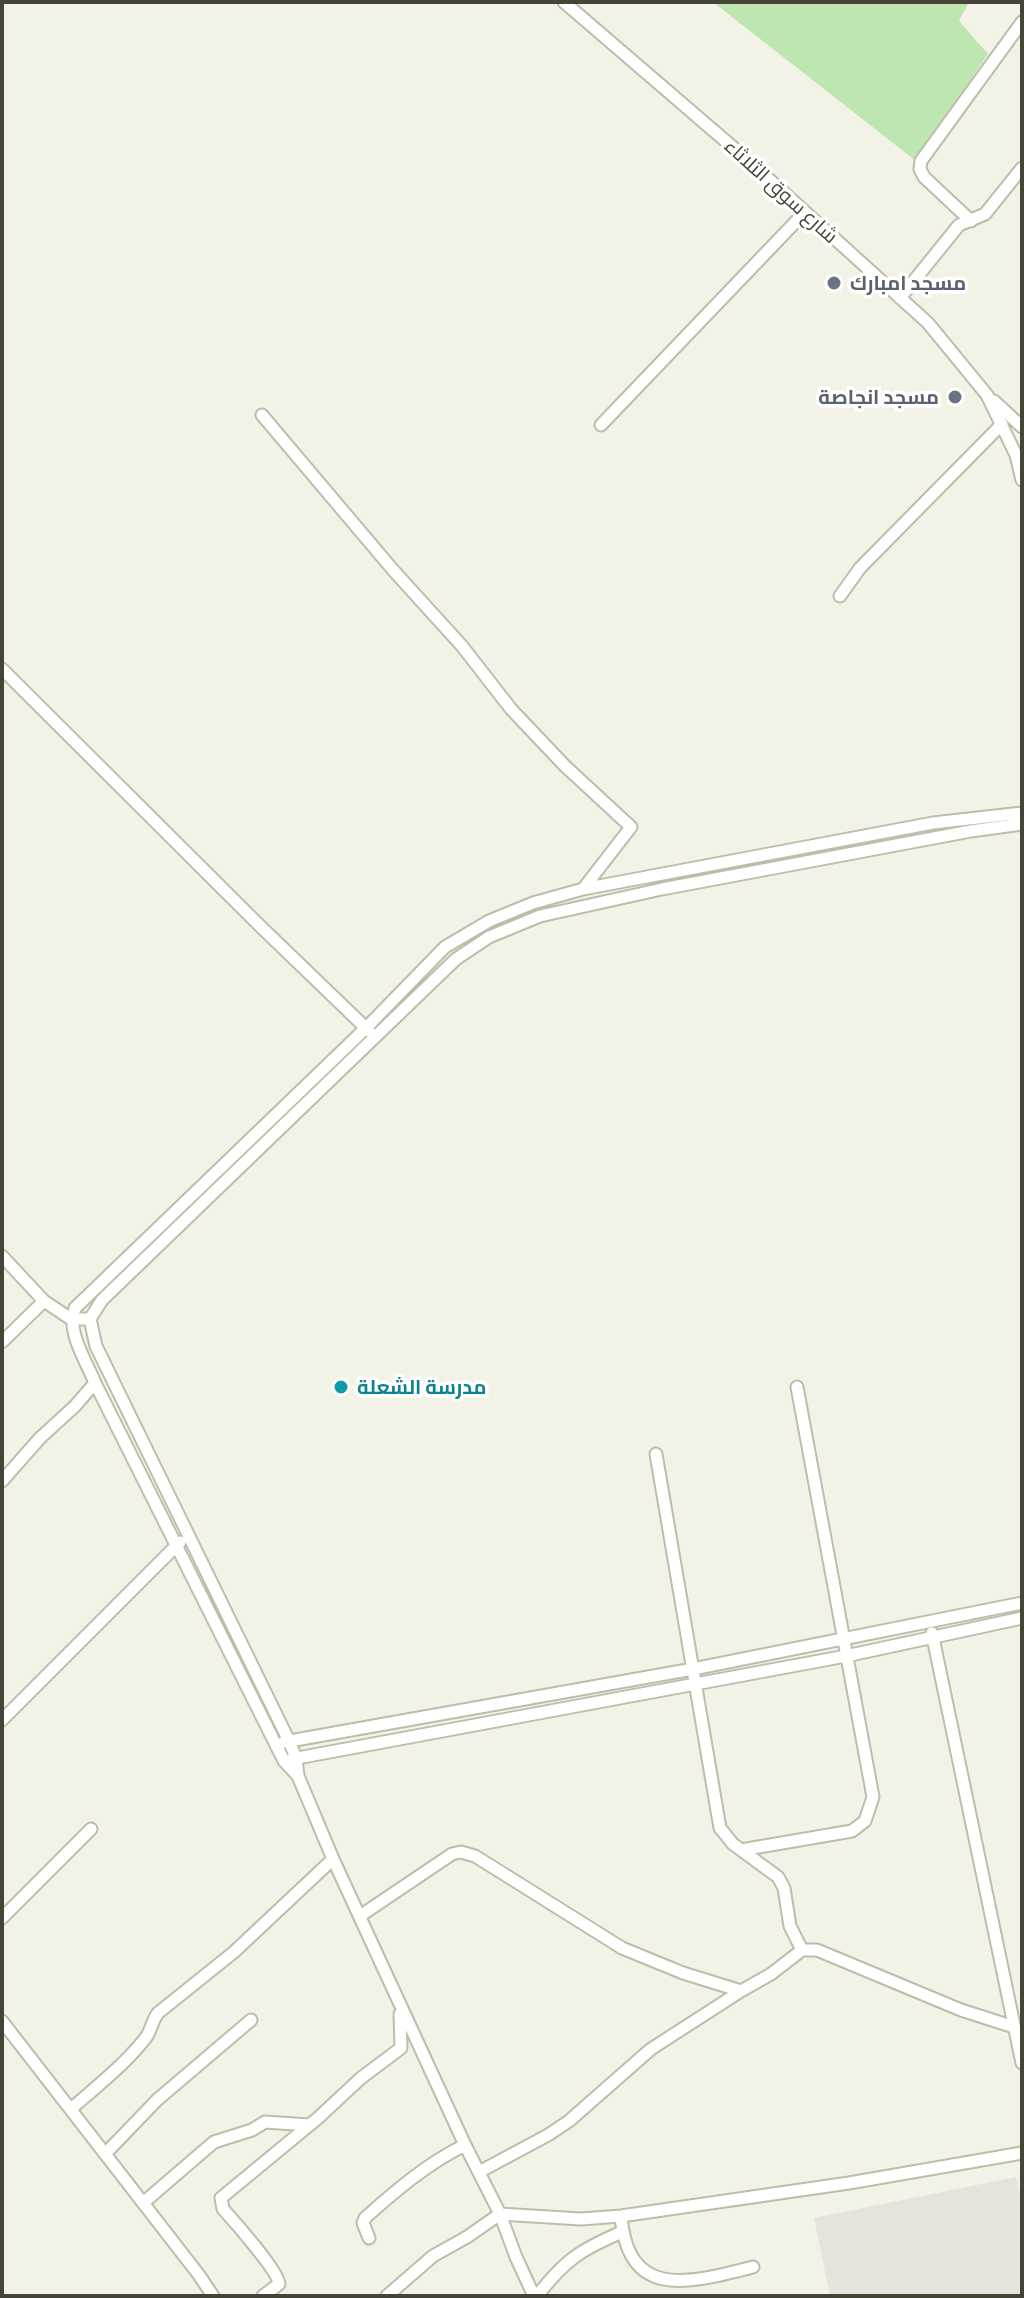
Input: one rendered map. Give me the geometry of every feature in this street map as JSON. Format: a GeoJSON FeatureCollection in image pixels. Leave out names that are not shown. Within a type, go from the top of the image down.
{"type":"FeatureCollection","features":[{"type":"Feature","properties":{"kind":"street","name":"شارع سوق الثلاثاء"},"geometry":{"type":"LineString","coordinates":[[564,2],[928,323],[987,395],[1016,455],[1022,480]]}},
{"type":"Feature","properties":{"kind":"street"},"geometry":{"type":"LineString","coordinates":[[971,221],[924,177],[920,169],[921,161],[1022,22]]}},
{"type":"Feature","properties":{"kind":"street"},"geometry":{"type":"LineString","coordinates":[[900,298],[959,225],[985,214],[1022,168]]}},
{"type":"Feature","properties":{"kind":"street"},"geometry":{"type":"LineString","coordinates":[[601,425],[805,212]]}},
{"type":"Feature","properties":{"kind":"street"},"geometry":{"type":"LineString","coordinates":[[987,395],[1022,427]]}},
{"type":"Feature","properties":{"kind":"street"},"geometry":{"type":"LineString","coordinates":[[262,415],[393,570],[462,646],[511,709],[565,766],[631,827],[583,889]]}},
{"type":"Feature","properties":{"kind":"street"},"geometry":{"type":"LineString","coordinates":[[840,596],[860,568],[1002,424]]}},
{"type":"Feature","properties":{"kind":"street"},"geometry":{"type":"LineString","coordinates":[[2,669],[259,925],[378,1037]]}},
{"type":"Feature","properties":{"kind":"street"},"geometry":{"type":"LineString","coordinates":[[622,2232],[575,2255],[557,2270],[536,2296],[400,2007],[298,1776],[290,1760],[276,1745],[95,1383],[71,1319],[80,1302],[366,1028],[445,947],[469,931],[533,903],[583,889],[933,823],[1022,813]]}},
{"type":"Feature","properties":{"kind":"street"},"geometry":{"type":"LineString","coordinates":[[290,1760],[289,1741],[96,1346],[90,1319],[102,1300],[456,959],[489,937],[540,916],[662,889],[1022,824]]}},
{"type":"Feature","properties":{"kind":"street"},"geometry":{"type":"LineString","coordinates":[[778,851],[783,868]]}},
{"type":"Feature","properties":{"kind":"street"},"geometry":{"type":"LineString","coordinates":[[211,1175],[221,1184]]}},
{"type":"Feature","properties":{"kind":"street"},"geometry":{"type":"LineString","coordinates":[[2,1256],[44,1301],[71,1319],[90,1319]]}},
{"type":"Feature","properties":{"kind":"street"},"geometry":{"type":"LineString","coordinates":[[2,1342],[44,1301]]}},
{"type":"Feature","properties":{"kind":"street"},"geometry":{"type":"LineString","coordinates":[[2,1481],[95,1383]]}},
{"type":"Feature","properties":{"kind":"street"},"geometry":{"type":"LineString","coordinates":[[741,1850],[852,1831],[865,1821],[873,1797],[797,1387]]}},
{"type":"Feature","properties":{"kind":"street"},"geometry":{"type":"LineString","coordinates":[[656,1454],[720,1828],[741,1850],[778,1877],[784,1888],[790,1926],[802,1950]]}},
{"type":"Feature","properties":{"kind":"street"},"geometry":{"type":"LineString","coordinates":[[2,1720],[188,1535]]}},
{"type":"Feature","properties":{"kind":"street"},"geometry":{"type":"LineString","coordinates":[[276,1745],[693,1669],[1022,1603]]}},
{"type":"Feature","properties":{"kind":"street"},"geometry":{"type":"LineString","coordinates":[[290,1760],[846,1656],[1022,1618]]}},
{"type":"Feature","properties":{"kind":"street"},"geometry":{"type":"LineString","coordinates":[[930,1622],[1022,2063]]}},
{"type":"Feature","properties":{"kind":"street"},"geometry":{"type":"LineString","coordinates":[[2,1918],[91,1829]]}},
{"type":"Feature","properties":{"kind":"street"},"geometry":{"type":"LineString","coordinates":[[360,1916],[452,1854],[461,1852],[475,1856],[622,1948],[683,1973],[741,1991]]}},
{"type":"Feature","properties":{"kind":"street"},"geometry":{"type":"LineString","coordinates":[[71,2109],[134,2052],[148,2036],[151,2021],[158,2013],[234,1952],[333,1859]]}},
{"type":"Feature","properties":{"kind":"street"},"geometry":{"type":"LineString","coordinates":[[479,2172],[548,2135],[592,2102],[651,2049],[771,1974],[802,1950],[817,1950],[961,2010],[1014,2027]]}},
{"type":"Feature","properties":{"kind":"street"},"geometry":{"type":"LineString","coordinates":[[263,2296],[279,2284],[278,2273],[265,2262],[223,2209],[221,2198],[351,2086],[401,2048],[400,2007]]}},
{"type":"Feature","properties":{"kind":"street"},"geometry":{"type":"LineString","coordinates":[[105,2154],[157,2100],[251,2020]]}},
{"type":"Feature","properties":{"kind":"street"},"geometry":{"type":"LineString","coordinates":[[2,2021],[213,2296]]}},
{"type":"Feature","properties":{"kind":"street"},"geometry":{"type":"LineString","coordinates":[[143,2203],[214,2142],[252,2130],[265,2122],[309,2125]]}},
{"type":"Feature","properties":{"kind":"street"},"geometry":{"type":"LineString","coordinates":[[369,2238],[363,2223],[365,2218],[392,2193],[465,2145]]}},
{"type":"Feature","properties":{"kind":"street"},"geometry":{"type":"LineString","coordinates":[[387,2296],[433,2256],[500,2214],[581,2219],[621,2216],[849,2183],[1022,2153]]}},
{"type":"Feature","properties":{"kind":"street"},"geometry":{"type":"LineString","coordinates":[[621,2216],[624,2248],[632,2268],[645,2282],[662,2288],[753,2267]]}},
{"type":"Feature","properties":{"kind":"shaded area"},"geometry":{"type":"Polygon","coordinates":[[[1016,2177],[1022,2206],[1022,2296],[830,2296],[814,2218],[1016,2177]]]}},
{"type":"Feature","properties":{"kind":"green space"},"geometry":{"type":"Polygon","coordinates":[[[713,2],[969,2],[959,21],[988,54],[916,161],[713,2]]]}},
{"type":"Feature","properties":{"kind":"place","name":"مسجد امبارك"},"geometry":{"type":"Point","coordinates":[834,283]}},
{"type":"Feature","properties":{"kind":"place","name":"مسجد انجاصة"},"geometry":{"type":"Point","coordinates":[955,397]}},
{"type":"Feature","properties":{"kind":"place","name":"مدرسة الشعلة"},"geometry":{"type":"Point","coordinates":[341,1387]}}]}
